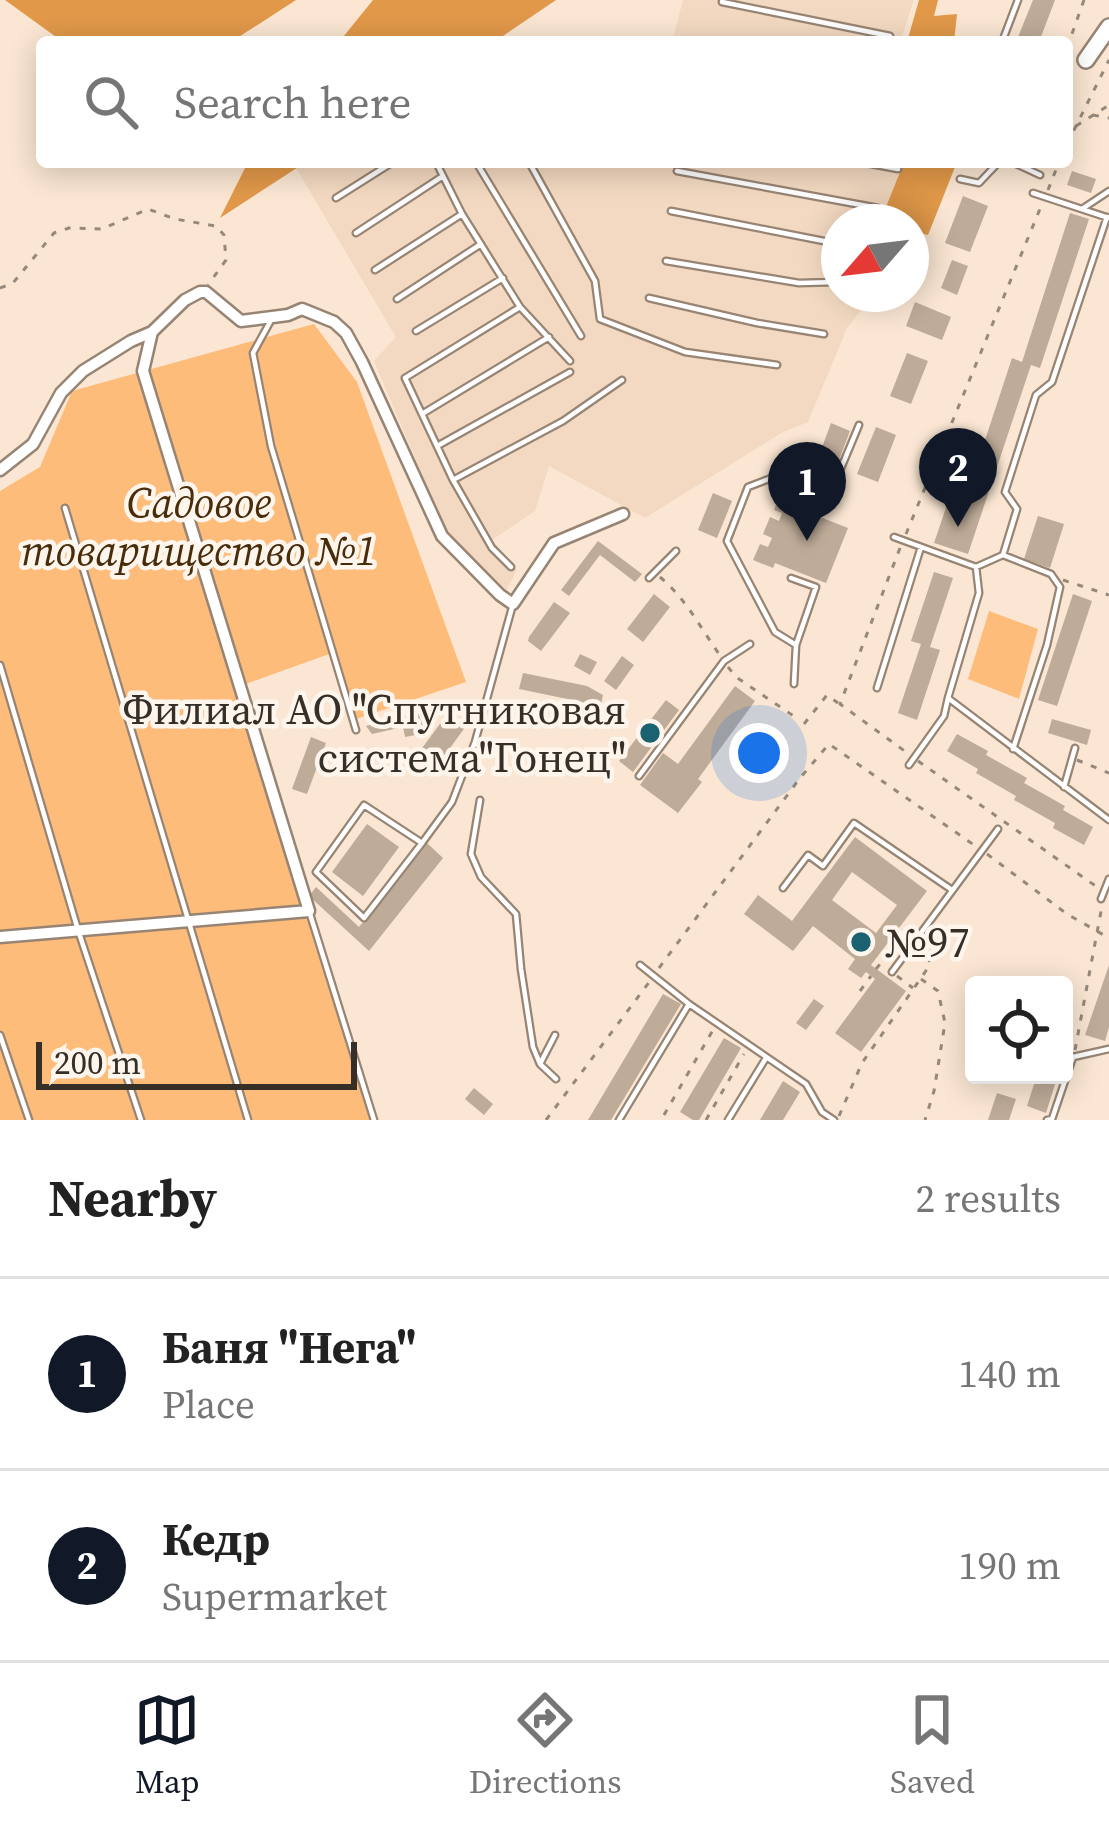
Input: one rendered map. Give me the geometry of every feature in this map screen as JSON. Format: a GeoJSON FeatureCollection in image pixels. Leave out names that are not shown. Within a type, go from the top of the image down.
{"type":"FeatureCollection","features":[{"type":"Feature","properties":{"kind":"street"},"geometry":{"type":"LineString","coordinates":[[1086,60],[1109,27]]}},
{"type":"Feature","properties":{"kind":"street"},"geometry":{"type":"LineString","coordinates":[[0,470],[33,444],[61,393],[83,371],[152,332],[185,300],[206,292],[241,321],[302,309],[334,322],[346,333],[442,536],[513,604],[554,543],[623,514]]}},
{"type":"Feature","properties":{"kind":"street"},"geometry":{"type":"LineString","coordinates":[[0,937],[309,911],[143,371],[152,332]]}},
{"type":"Feature","properties":{"kind":"lane"},"geometry":{"type":"LineString","coordinates":[[1004,36],[1018,0]]}},
{"type":"Feature","properties":{"kind":"lane"},"geometry":{"type":"LineString","coordinates":[[722,2],[890,36]]}},
{"type":"Feature","properties":{"kind":"lane"},"geometry":{"type":"LineString","coordinates":[[335,198],[383,168]]}},
{"type":"Feature","properties":{"kind":"lane"},"geometry":{"type":"LineString","coordinates":[[439,168],[520,308],[570,361]]}},
{"type":"Feature","properties":{"kind":"lane"},"geometry":{"type":"LineString","coordinates":[[480,168],[581,336]]}},
{"type":"Feature","properties":{"kind":"lane"},"geometry":{"type":"LineString","coordinates":[[533,168],[595,281],[600,319],[685,352],[777,365]]}},
{"type":"Feature","properties":{"kind":"lane"},"geometry":{"type":"LineString","coordinates":[[893,168],[898,169]]}},
{"type":"Feature","properties":{"kind":"lane"},"geometry":{"type":"LineString","coordinates":[[960,179],[979,183],[993,168]]}},
{"type":"Feature","properties":{"kind":"lane"},"geometry":{"type":"LineString","coordinates":[[1025,168],[1040,175]]}},
{"type":"Feature","properties":{"kind":"lane"},"geometry":{"type":"LineString","coordinates":[[677,171],[856,204]]}},
{"type":"Feature","properties":{"kind":"lane"},"geometry":{"type":"LineString","coordinates":[[356,233],[443,176]]}},
{"type":"Feature","properties":{"kind":"lane"},"geometry":{"type":"LineString","coordinates":[[1082,209],[1109,191]]}},
{"type":"Feature","properties":{"kind":"lane"},"geometry":{"type":"LineString","coordinates":[[1003,555],[1017,509],[1005,492],[1036,395],[1052,382],[1108,218],[1033,193]]}},
{"type":"Feature","properties":{"kind":"lane"},"geometry":{"type":"LineString","coordinates":[[671,211],[821,240]]}},
{"type":"Feature","properties":{"kind":"lane"},"geometry":{"type":"LineString","coordinates":[[375,270],[462,214]]}},
{"type":"Feature","properties":{"kind":"lane"},"geometry":{"type":"LineString","coordinates":[[397,299],[481,244]]}},
{"type":"Feature","properties":{"kind":"lane"},"geometry":{"type":"LineString","coordinates":[[666,261],[821,282]]}},
{"type":"Feature","properties":{"kind":"lane"},"geometry":{"type":"LineString","coordinates":[[416,331],[503,278]]}},
{"type":"Feature","properties":{"kind":"lane"},"geometry":{"type":"LineString","coordinates":[[650,298],[824,334]]}},
{"type":"Feature","properties":{"kind":"lane"},"geometry":{"type":"LineString","coordinates":[[511,567],[492,548],[453,480],[405,378],[520,308]]}},
{"type":"Feature","properties":{"kind":"lane"},"geometry":{"type":"LineString","coordinates":[[272,317],[253,353],[271,446],[356,730]]}},
{"type":"Feature","properties":{"kind":"lane"},"geometry":{"type":"LineString","coordinates":[[422,414],[549,338]]}},
{"type":"Feature","properties":{"kind":"lane"},"geometry":{"type":"LineString","coordinates":[[437,446],[570,372]]}},
{"type":"Feature","properties":{"kind":"lane"},"geometry":{"type":"LineString","coordinates":[[453,480],[563,421],[622,380]]}},
{"type":"Feature","properties":{"kind":"lane"},"geometry":{"type":"LineString","coordinates":[[796,645],[775,632],[727,541],[748,488],[782,473],[807,472],[811,464],[838,473],[859,425]]}},
{"type":"Feature","properties":{"kind":"lane"},"geometry":{"type":"LineString","coordinates":[[65,508],[248,1120]]}},
{"type":"Feature","properties":{"kind":"lane"},"geometry":{"type":"LineString","coordinates":[[894,538],[976,567],[1003,555],[1051,574],[1060,587],[1047,645],[1013,749]]}},
{"type":"Feature","properties":{"kind":"lane"},"geometry":{"type":"LineString","coordinates":[[877,688],[921,547]]}},
{"type":"Feature","properties":{"kind":"lane"},"geometry":{"type":"LineString","coordinates":[[649,578],[676,550]]}},
{"type":"Feature","properties":{"kind":"lane"},"geometry":{"type":"LineString","coordinates":[[909,765],[944,716],[979,593],[976,567]]}},
{"type":"Feature","properties":{"kind":"lane"},"geometry":{"type":"LineString","coordinates":[[791,578],[816,587],[796,645],[794,684]]}},
{"type":"Feature","properties":{"kind":"lane"},"geometry":{"type":"LineString","coordinates":[[422,843],[364,805],[316,872],[364,918],[422,843],[452,802],[468,763],[513,604]]}},
{"type":"Feature","properties":{"kind":"lane"},"geometry":{"type":"LineString","coordinates":[[639,776],[724,662],[750,644]]}},
{"type":"Feature","properties":{"kind":"lane"},"geometry":{"type":"LineString","coordinates":[[0,665],[78,930],[142,1120]]}},
{"type":"Feature","properties":{"kind":"lane"},"geometry":{"type":"LineString","coordinates":[[948,698],[1109,820]]}},
{"type":"Feature","properties":{"kind":"lane"},"geometry":{"type":"LineString","coordinates":[[1064,787],[1075,748]]}},
{"type":"Feature","properties":{"kind":"lane"},"geometry":{"type":"LineString","coordinates":[[480,800],[471,854],[482,877],[516,914],[533,1047],[540,1064],[556,1079]]}},
{"type":"Feature","properties":{"kind":"lane"},"geometry":{"type":"LineString","coordinates":[[783,888],[808,855],[823,866],[854,823],[952,890]]}},
{"type":"Feature","properties":{"kind":"lane"},"geometry":{"type":"LineString","coordinates":[[892,972],[998,829]]}},
{"type":"Feature","properties":{"kind":"lane"},"geometry":{"type":"LineString","coordinates":[[1101,899],[1109,878]]}},
{"type":"Feature","properties":{"kind":"lane"},"geometry":{"type":"LineString","coordinates":[[309,911],[374,1120]]}},
{"type":"Feature","properties":{"kind":"lane"},"geometry":{"type":"LineString","coordinates":[[640,965],[806,1084],[822,1112],[836,1120]]}},
{"type":"Feature","properties":{"kind":"lane"},"geometry":{"type":"LineString","coordinates":[[619,1120],[689,1004]]}},
{"type":"Feature","properties":{"kind":"lane"},"geometry":{"type":"LineString","coordinates":[[0,1034],[29,1120]]}},
{"type":"Feature","properties":{"kind":"lane"},"geometry":{"type":"LineString","coordinates":[[540,1064],[555,1035]]}},
{"type":"Feature","properties":{"kind":"lane"},"geometry":{"type":"LineString","coordinates":[[1073,1057],[1109,1049]]}},
{"type":"Feature","properties":{"kind":"lane"},"geometry":{"type":"LineString","coordinates":[[728,1120],[766,1057]]}},
{"type":"Feature","properties":{"kind":"lane"},"geometry":{"type":"LineString","coordinates":[[1047,1120],[1052,1119],[1064,1084]]}},
{"type":"Feature","properties":{"kind":"path"},"geometry":{"type":"LineString","coordinates":[[1071,36],[1084,0]]}},
{"type":"Feature","properties":{"kind":"path"},"geometry":{"type":"LineString","coordinates":[[1074,127],[1109,60]]}},
{"type":"Feature","properties":{"kind":"path"},"geometry":{"type":"LineString","coordinates":[[1074,127],[1109,105]]}},
{"type":"Feature","properties":{"kind":"path"},"geometry":{"type":"LineString","coordinates":[[1093,115],[1109,118]]}},
{"type":"Feature","properties":{"kind":"path"},"geometry":{"type":"LineString","coordinates":[[903,541],[1057,168]]}},
{"type":"Feature","properties":{"kind":"path"},"geometry":{"type":"LineString","coordinates":[[0,287],[13,283],[54,233],[70,228],[102,230],[148,209],[216,226],[224,236],[226,260],[206,292]]}},
{"type":"Feature","properties":{"kind":"path"},"geometry":{"type":"LineString","coordinates":[[649,578],[657,574],[687,603],[690,615],[736,677],[798,719]]}},
{"type":"Feature","properties":{"kind":"path"},"geometry":{"type":"LineString","coordinates":[[1076,584],[1109,595]]}},
{"type":"Feature","properties":{"kind":"path"},"geometry":{"type":"LineString","coordinates":[[804,724],[826,695],[840,704]]}},
{"type":"Feature","properties":{"kind":"path"},"geometry":{"type":"LineString","coordinates":[[546,1120],[830,744],[1067,914],[1109,938]]}},
{"type":"Feature","properties":{"kind":"path"},"geometry":{"type":"LineString","coordinates":[[1072,758],[1109,773]]}},
{"type":"Feature","properties":{"kind":"path"},"geometry":{"type":"LineString","coordinates":[[1073,1057],[1105,891]]}},
{"type":"Feature","properties":{"kind":"path"},"geometry":{"type":"LineString","coordinates":[[836,1120],[862,1063],[929,965],[925,927]]}},
{"type":"Feature","properties":{"kind":"path"},"geometry":{"type":"LineString","coordinates":[[876,969],[880,964],[915,989]]}},
{"type":"Feature","properties":{"kind":"path"},"geometry":{"type":"LineString","coordinates":[[860,991],[871,976]]}},
{"type":"Feature","properties":{"kind":"path"},"geometry":{"type":"LineString","coordinates":[[921,979],[938,991],[945,1023],[925,1120]]}},
{"type":"Feature","properties":{"kind":"path"},"geometry":{"type":"LineString","coordinates":[[668,1118],[717,1023]]}},
{"type":"Feature","properties":{"kind":"path"},"geometry":{"type":"LineString","coordinates":[[706,1120],[749,1046]]}},
{"type":"Feature","properties":{"kind":"shaded area"},"geometry":{"type":"Polygon","coordinates":[[[5,0],[296,0],[240,36],[55,36],[5,0]]]}},
{"type":"Feature","properties":{"kind":"shaded area"},"geometry":{"type":"Polygon","coordinates":[[[373,0],[556,0],[503,36],[344,36],[373,0]]]}},
{"type":"Feature","properties":{"kind":"shaded area"},"geometry":{"type":"Polygon","coordinates":[[[683,0],[914,0],[902,36],[674,36],[683,0]]]}},
{"type":"Feature","properties":{"kind":"shaded area"},"geometry":{"type":"Polygon","coordinates":[[[919,0],[938,0],[934,16],[957,14],[955,36],[909,36],[919,0]]]}},
{"type":"Feature","properties":{"kind":"shaded area"},"geometry":{"type":"Polygon","coordinates":[[[245,168],[297,168],[220,218],[245,168]]]}},
{"type":"Feature","properties":{"kind":"shaded area"},"geometry":{"type":"Polygon","coordinates":[[[296,168],[902,168],[887,204],[821,204],[821,312],[860,312],[847,328],[808,422],[783,432],[645,518],[549,466],[535,511],[492,540],[517,569],[505,594],[450,541],[374,361],[396,337],[296,168]]]}},
{"type":"Feature","properties":{"kind":"shaded area"},"geometry":{"type":"Polygon","coordinates":[[[902,168],[955,168],[929,232],[929,204],[887,204],[902,168]]]}},
{"type":"Feature","properties":{"kind":"green space","name":"Садовое товарищество №1"},"geometry":{"type":"Polygon","coordinates":[[[314,324],[357,382],[466,682],[353,720],[332,653],[240,686],[374,1120],[0,1120],[0,491],[40,467],[72,391],[314,324]]]}},
{"type":"Feature","properties":{"kind":"green space"},"geometry":{"type":"Polygon","coordinates":[[[989,611],[1038,629],[1019,699],[968,679],[989,611]]]}},
{"type":"Feature","properties":{"kind":"building"},"geometry":{"type":"Polygon","coordinates":[[[1033,0],[1055,0],[1041,36],[1018,36],[1033,0]]]}},
{"type":"Feature","properties":{"kind":"building"},"geometry":{"type":"Polygon","coordinates":[[[1072,171],[1096,179],[1091,193],[1067,185],[1072,171]]]}},
{"type":"Feature","properties":{"kind":"building"},"geometry":{"type":"Polygon","coordinates":[[[963,196],[988,206],[970,252],[945,243],[963,196]]]}},
{"type":"Feature","properties":{"kind":"building"},"geometry":{"type":"Polygon","coordinates":[[[1070,213],[1089,219],[1040,368],[1031,365],[968,554],[934,543],[950,496],[965,501],[1012,358],[1022,362],[1070,213]]]}},
{"type":"Feature","properties":{"kind":"building"},"geometry":{"type":"Polygon","coordinates":[[[952,260],[968,266],[957,295],[941,288],[952,260]]]}},
{"type":"Feature","properties":{"kind":"building"},"geometry":{"type":"Polygon","coordinates":[[[929,308],[951,317],[942,340],[906,326],[911,312],[929,312],[929,308]]]}},
{"type":"Feature","properties":{"kind":"building"},"geometry":{"type":"Polygon","coordinates":[[[907,353],[928,361],[911,404],[890,396],[907,353]]]}},
{"type":"Feature","properties":{"kind":"building"},"geometry":{"type":"Polygon","coordinates":[[[831,423],[850,431],[836,468],[817,461],[831,423]]]}},
{"type":"Feature","properties":{"kind":"building"},"geometry":{"type":"Polygon","coordinates":[[[876,427],[896,435],[878,482],[857,474],[876,427]]]}},
{"type":"Feature","properties":{"kind":"building"},"geometry":{"type":"Polygon","coordinates":[[[713,493],[732,501],[717,538],[698,530],[713,493]]]}},
{"type":"Feature","properties":{"kind":"building"},"geometry":{"type":"Polygon","coordinates":[[[780,493],[800,501],[797,508],[848,528],[826,583],[775,563],[773,568],[753,560],[760,544],[768,547],[772,538],[763,534],[770,517],[779,521],[782,513],[774,510],[780,493]]]}},
{"type":"Feature","properties":{"kind":"building"},"geometry":{"type":"Polygon","coordinates":[[[1038,516],[1064,524],[1050,568],[1024,559],[1038,516]]]}},
{"type":"Feature","properties":{"kind":"building"},"geometry":{"type":"Polygon","coordinates":[[[598,541],[642,574],[635,582],[600,555],[569,596],[561,590],[598,541]]]}},
{"type":"Feature","properties":{"kind":"building"},"geometry":{"type":"Polygon","coordinates":[[[934,572],[953,578],[930,647],[940,650],[917,720],[898,713],[921,644],[911,641],[934,572]]]}},
{"type":"Feature","properties":{"kind":"building"},"geometry":{"type":"Polygon","coordinates":[[[654,594],[670,607],[643,642],[627,629],[654,594]]]}},
{"type":"Feature","properties":{"kind":"building"},"geometry":{"type":"Polygon","coordinates":[[[1073,594],[1092,601],[1057,706],[1038,700],[1073,594]]]}},
{"type":"Feature","properties":{"kind":"building"},"geometry":{"type":"Polygon","coordinates":[[[554,602],[570,613],[541,651],[529,637],[554,602]]]}},
{"type":"Feature","properties":{"kind":"building"},"geometry":{"type":"Polygon","coordinates":[[[580,654],[597,662],[590,675],[574,666],[580,654]]]}},
{"type":"Feature","properties":{"kind":"building"},"geometry":{"type":"Polygon","coordinates":[[[622,656],[634,665],[616,690],[604,681],[622,656]]]}},
{"type":"Feature","properties":{"kind":"building"},"geometry":{"type":"Polygon","coordinates":[[[523,673],[587,686],[603,695],[600,710],[519,689],[523,673]]]}},
{"type":"Feature","properties":{"kind":"building"},"geometry":{"type":"Polygon","coordinates":[[[735,686],[755,701],[678,813],[640,785],[663,753],[678,764],[735,686]]]}},
{"type":"Feature","properties":{"kind":"building"},"geometry":{"type":"Polygon","coordinates":[[[666,700],[679,710],[633,772],[619,761],[666,700]]]}},
{"type":"Feature","properties":{"kind":"building"},"geometry":{"type":"Polygon","coordinates":[[[427,710],[429,720],[421,734],[405,737],[403,727],[372,734],[366,726],[427,710]]]}},
{"type":"Feature","properties":{"kind":"building"},"geometry":{"type":"Polygon","coordinates":[[[448,713],[466,726],[432,773],[414,759],[448,713]]]}},
{"type":"Feature","properties":{"kind":"building"},"geometry":{"type":"Polygon","coordinates":[[[1052,719],[1091,730],[1087,745],[1048,733],[1052,719]]]}},
{"type":"Feature","properties":{"kind":"building"},"geometry":{"type":"Polygon","coordinates":[[[957,734],[1093,827],[1084,845],[947,751],[957,734]]]}},
{"type":"Feature","properties":{"kind":"building"},"geometry":{"type":"Polygon","coordinates":[[[311,737],[326,743],[307,794],[292,789],[311,737]]]}},
{"type":"Feature","properties":{"kind":"building"},"geometry":{"type":"Polygon","coordinates":[[[367,824],[399,847],[363,896],[332,872],[367,824]]]}},
{"type":"Feature","properties":{"kind":"building","name":"№97"},"geometry":{"type":"Polygon","coordinates":[[[855,837],[927,891],[871,965],[906,991],[861,1052],[835,1033],[875,979],[866,972],[861,978],[848,969],[855,959],[813,926],[793,951],[744,914],[758,895],[792,921],[855,837]],[[852,872],[832,900],[876,933],[897,905],[852,872]]]}},
{"type":"Feature","properties":{"kind":"building"},"geometry":{"type":"Polygon","coordinates":[[[427,843],[443,858],[369,951],[309,896],[316,887],[359,927],[427,843]]]}},
{"type":"Feature","properties":{"kind":"building"},"geometry":{"type":"Polygon","coordinates":[[[1109,965],[1109,1027],[1105,1041],[1085,1035],[1109,965]]]}},
{"type":"Feature","properties":{"kind":"building"},"geometry":{"type":"Polygon","coordinates":[[[663,994],[681,1004],[611,1120],[588,1120],[663,994]]]}},
{"type":"Feature","properties":{"kind":"building"},"geometry":{"type":"Polygon","coordinates":[[[814,999],[824,1006],[806,1030],[796,1023],[814,999]]]}},
{"type":"Feature","properties":{"kind":"building"},"geometry":{"type":"Polygon","coordinates":[[[724,1038],[741,1048],[699,1120],[693,1120],[680,1112],[724,1038]]]}},
{"type":"Feature","properties":{"kind":"building"},"geometry":{"type":"Polygon","coordinates":[[[783,1081],[800,1092],[783,1120],[760,1120],[783,1081]]]}},
{"type":"Feature","properties":{"kind":"building"},"geometry":{"type":"Polygon","coordinates":[[[1034,1084],[1055,1084],[1046,1113],[1027,1106],[1034,1084]]]}},
{"type":"Feature","properties":{"kind":"building"},"geometry":{"type":"Polygon","coordinates":[[[474,1088],[493,1104],[484,1115],[465,1099],[474,1088]]]}},
{"type":"Feature","properties":{"kind":"building"},"geometry":{"type":"Polygon","coordinates":[[[997,1093],[1016,1099],[1009,1120],[988,1120],[997,1093]]]}},
{"type":"Feature","properties":{"kind":"place","name":"Кедр"},"geometry":{"type":"Point","coordinates":[958,527]}},
{"type":"Feature","properties":{"kind":"place","name":"Баня \"Нега\""},"geometry":{"type":"Point","coordinates":[807,541]}},
{"type":"Feature","properties":{"kind":"place","name":"Филиал АО \"Спутниковая система\"Гонец\""},"geometry":{"type":"Point","coordinates":[650,733]}},
{"type":"Feature","properties":{"kind":"place","name":"№97"},"geometry":{"type":"Point","coordinates":[861,942]}}]}
